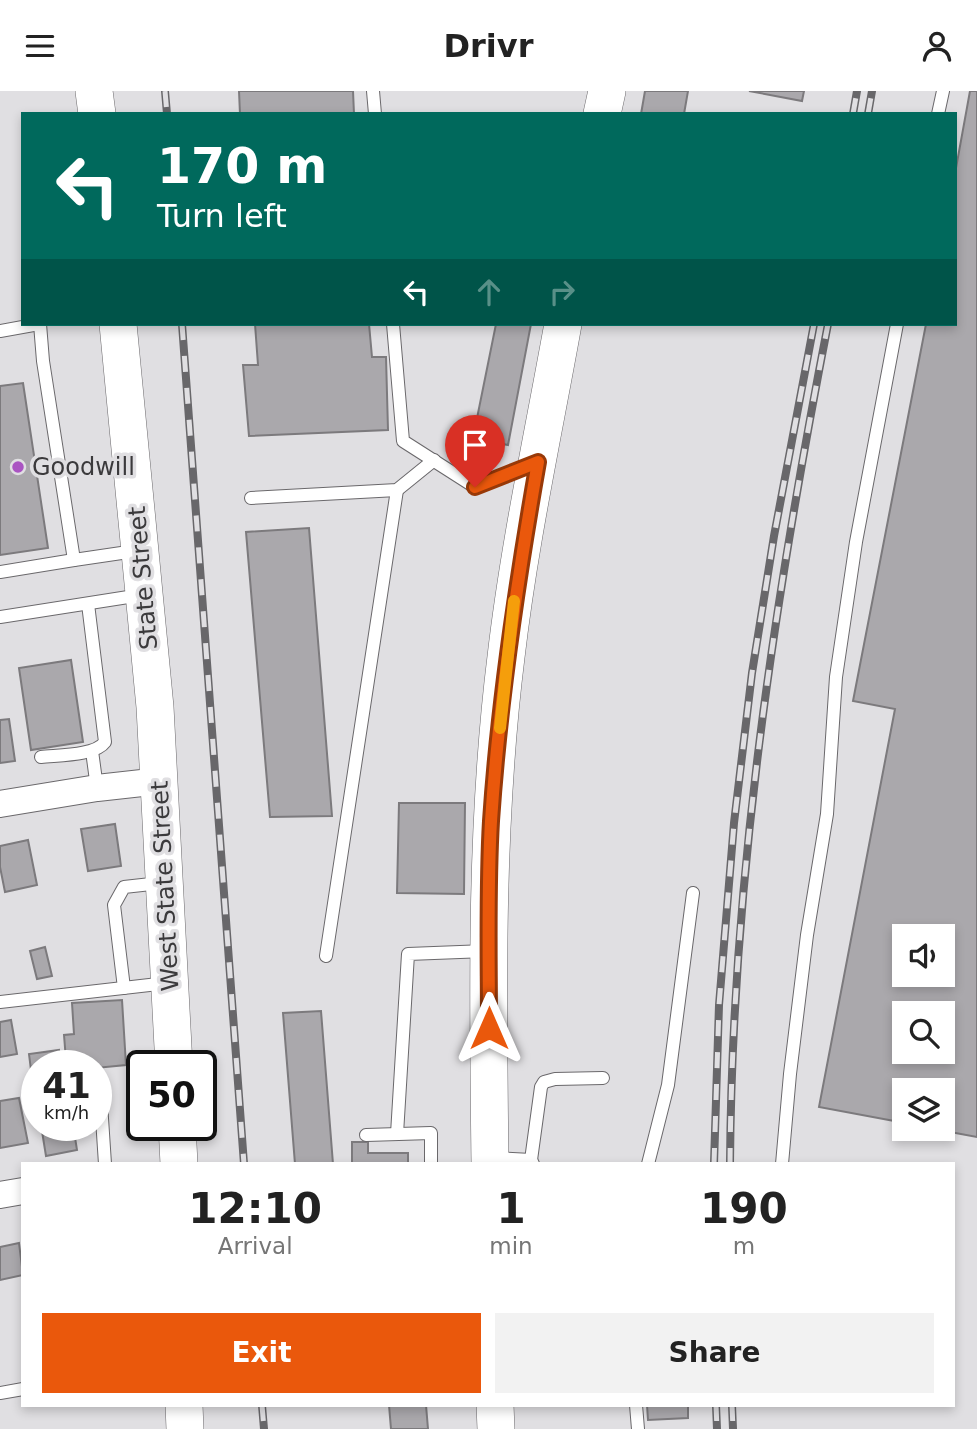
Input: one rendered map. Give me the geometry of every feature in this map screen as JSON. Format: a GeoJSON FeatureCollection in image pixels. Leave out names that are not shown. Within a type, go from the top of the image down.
{"type":"FeatureCollection","features":[{"type":"Feature","properties":{"kind":"main road"},"geometry":{"type":"LineString","coordinates":[[94,91],[97,112]]}},
{"type":"Feature","properties":{"kind":"main road"},"geometry":{"type":"LineString","coordinates":[[602,112],[607,91]]}},
{"type":"Feature","properties":{"kind":"main road","name":"State Street"},"geometry":{"type":"LineString","coordinates":[[118,326],[155,707]]}},
{"type":"Feature","properties":{"kind":"main road"},"geometry":{"type":"LineString","coordinates":[[490,1161],[491,822],[506,658],[563,326]]}},
{"type":"Feature","properties":{"kind":"main road","name":"West State Street"},"geometry":{"type":"LineString","coordinates":[[155,707],[173,1050]]}},
{"type":"Feature","properties":{"kind":"main road"},"geometry":{"type":"LineString","coordinates":[[178,1141],[179,1162]]}},
{"type":"Feature","properties":{"kind":"main road"},"geometry":{"type":"LineString","coordinates":[[184,1407],[185,1429]]}},
{"type":"Feature","properties":{"kind":"main road"},"geometry":{"type":"LineString","coordinates":[[495,1407],[496,1429]]}},
{"type":"Feature","properties":{"kind":"street"},"geometry":{"type":"LineString","coordinates":[[0,804],[160,781]]}},
{"type":"Feature","properties":{"kind":"street"},"geometry":{"type":"LineString","coordinates":[[0,1195],[21,1191]]}},
{"type":"Feature","properties":{"kind":"lane"},"geometry":{"type":"LineString","coordinates":[[373,91],[375,112]]}},
{"type":"Feature","properties":{"kind":"lane"},"geometry":{"type":"LineString","coordinates":[[938,112],[943,91]]}},
{"type":"Feature","properties":{"kind":"lane"},"geometry":{"type":"LineString","coordinates":[[0,331],[28,326]]}},
{"type":"Feature","properties":{"kind":"lane"},"geometry":{"type":"LineString","coordinates":[[39,326],[74,560]]}},
{"type":"Feature","properties":{"kind":"lane"},"geometry":{"type":"LineString","coordinates":[[393,326],[404,441],[475,487],[538,462]]}},
{"type":"Feature","properties":{"kind":"lane"},"geometry":{"type":"LineString","coordinates":[[782,1162],[807,935],[827,814],[836,677],[856,543],[897,326]]}},
{"type":"Feature","properties":{"kind":"lane"},"geometry":{"type":"LineString","coordinates":[[251,498],[397,490],[434,460]]}},
{"type":"Feature","properties":{"kind":"lane"},"geometry":{"type":"LineString","coordinates":[[326,956],[397,490]]}},
{"type":"Feature","properties":{"kind":"lane"},"geometry":{"type":"LineString","coordinates":[[0,572],[140,550]]}},
{"type":"Feature","properties":{"kind":"lane"},"geometry":{"type":"LineString","coordinates":[[0,617],[145,595]]}},
{"type":"Feature","properties":{"kind":"lane"},"geometry":{"type":"LineString","coordinates":[[41,757],[92,751],[105,742],[88,604]]}},
{"type":"Feature","properties":{"kind":"lane"},"geometry":{"type":"LineString","coordinates":[[92,751],[97,788]]}},
{"type":"Feature","properties":{"kind":"lane"},"geometry":{"type":"LineString","coordinates":[[124,988],[114,905],[124,887],[165,882]]}},
{"type":"Feature","properties":{"kind":"lane"},"geometry":{"type":"LineString","coordinates":[[649,1162],[668,1085],[693,894]]}},
{"type":"Feature","properties":{"kind":"lane"},"geometry":{"type":"LineString","coordinates":[[397,1134],[408,954],[489,951]]}},
{"type":"Feature","properties":{"kind":"lane"},"geometry":{"type":"LineString","coordinates":[[0,1002],[171,982]]}},
{"type":"Feature","properties":{"kind":"lane"},"geometry":{"type":"LineString","coordinates":[[490,1161],[532,1162],[541,1087],[544,1082],[555,1079],[603,1078]]}},
{"type":"Feature","properties":{"kind":"lane"},"geometry":{"type":"LineString","coordinates":[[366,1135],[431,1133],[431,1162]]}},
{"type":"Feature","properties":{"kind":"lane"},"geometry":{"type":"LineString","coordinates":[[103,1141],[105,1162]]}},
{"type":"Feature","properties":{"kind":"lane"},"geometry":{"type":"LineString","coordinates":[[0,1393],[21,1389]]}},
{"type":"Feature","properties":{"kind":"lane"},"geometry":{"type":"LineString","coordinates":[[636,1407],[638,1429]]}},
{"type":"Feature","properties":{"kind":"building"},"geometry":{"type":"Polygon","coordinates":[[[239,91],[353,91],[354,112],[240,112],[239,91]]]}},
{"type":"Feature","properties":{"kind":"building"},"geometry":{"type":"Polygon","coordinates":[[[645,91],[688,91],[684,112],[641,112],[645,91]]]}},
{"type":"Feature","properties":{"kind":"building"},"geometry":{"type":"Polygon","coordinates":[[[749,91],[804,91],[802,101],[749,91]]]}},
{"type":"Feature","properties":{"kind":"building"},"geometry":{"type":"Polygon","coordinates":[[[970,91],[977,91],[977,1137],[955,1133],[955,1078],[892,1078],[892,1121],[819,1107],[895,709],[853,701],[926,326],[957,326],[957,162],[970,91]]]}},
{"type":"Feature","properties":{"kind":"building"},"geometry":{"type":"Polygon","coordinates":[[[255,326],[369,326],[372,357],[386,357],[388,430],[249,436],[243,365],[258,365],[255,326]]]}},
{"type":"Feature","properties":{"kind":"building"},"geometry":{"type":"Polygon","coordinates":[[[496,326],[531,326],[508,445],[473,438],[496,326]]]}},
{"type":"Feature","properties":{"kind":"building","name":"Goodwill"},"geometry":{"type":"Polygon","coordinates":[[[23,383],[48,548],[0,555],[0,386],[23,383]]]}},
{"type":"Feature","properties":{"kind":"building"},"geometry":{"type":"Polygon","coordinates":[[[309,528],[332,816],[270,817],[246,532],[309,528]]]}},
{"type":"Feature","properties":{"kind":"building"},"geometry":{"type":"Polygon","coordinates":[[[71,660],[83,742],[31,750],[19,668],[71,660]]]}},
{"type":"Feature","properties":{"kind":"building"},"geometry":{"type":"Polygon","coordinates":[[[9,719],[15,761],[0,763],[0,720],[9,719]]]}},
{"type":"Feature","properties":{"kind":"building"},"geometry":{"type":"Polygon","coordinates":[[[399,803],[465,803],[464,894],[397,893],[399,803]]]}},
{"type":"Feature","properties":{"kind":"building"},"geometry":{"type":"Polygon","coordinates":[[[115,824],[121,866],[88,871],[81,829],[115,824]]]}},
{"type":"Feature","properties":{"kind":"building"},"geometry":{"type":"Polygon","coordinates":[[[28,840],[37,885],[5,892],[0,867],[0,846],[28,840]]]}},
{"type":"Feature","properties":{"kind":"building"},"geometry":{"type":"Polygon","coordinates":[[[45,947],[52,976],[37,979],[30,951],[45,947]]]}},
{"type":"Feature","properties":{"kind":"building"},"geometry":{"type":"Polygon","coordinates":[[[122,1000],[126,1065],[112,1066],[112,1050],[65,1050],[64,1035],[74,1034],[72,1003],[122,1000]]]}},
{"type":"Feature","properties":{"kind":"building"},"geometry":{"type":"Polygon","coordinates":[[[321,1011],[333,1162],[295,1162],[283,1013],[321,1011]]]}},
{"type":"Feature","properties":{"kind":"building"},"geometry":{"type":"Polygon","coordinates":[[[11,1020],[17,1054],[0,1057],[0,1022],[11,1020]]]}},
{"type":"Feature","properties":{"kind":"building"},"geometry":{"type":"Polygon","coordinates":[[[19,1098],[21,1141],[28,1143],[0,1148],[0,1101],[19,1098]]]}},
{"type":"Feature","properties":{"kind":"building"},"geometry":{"type":"Polygon","coordinates":[[[44,1141],[76,1141],[77,1150],[46,1156],[44,1141]]]}},
{"type":"Feature","properties":{"kind":"building"},"geometry":{"type":"Polygon","coordinates":[[[352,1142],[368,1142],[368,1153],[408,1153],[408,1162],[352,1162],[352,1142]]]}},
{"type":"Feature","properties":{"kind":"building"},"geometry":{"type":"Polygon","coordinates":[[[19,1243],[21,1275],[0,1280],[0,1247],[19,1243]]]}},
{"type":"Feature","properties":{"kind":"building"},"geometry":{"type":"Polygon","coordinates":[[[389,1407],[426,1407],[428,1429],[391,1429],[389,1407]]]}},
{"type":"Feature","properties":{"kind":"building"},"geometry":{"type":"Polygon","coordinates":[[[647,1407],[688,1407],[688,1418],[648,1420],[647,1407]]]}},
{"type":"Feature","properties":{"kind":"railway"},"geometry":{"type":"LineString","coordinates":[[165,91],[167,112]]}},
{"type":"Feature","properties":{"kind":"railway"},"geometry":{"type":"LineString","coordinates":[[853,112],[857,91]]}},
{"type":"Feature","properties":{"kind":"railway"},"geometry":{"type":"LineString","coordinates":[[868,112],[872,91]]}},
{"type":"Feature","properties":{"kind":"railway"},"geometry":{"type":"LineString","coordinates":[[182,326],[244,1162]]}},
{"type":"Feature","properties":{"kind":"railway"},"geometry":{"type":"LineString","coordinates":[[714,1162],[719,1005],[734,823],[752,673],[774,536],[814,326]]}},
{"type":"Feature","properties":{"kind":"railway"},"geometry":{"type":"LineString","coordinates":[[730,1162],[739,952],[760,742],[790,533],[828,326]]}},
{"type":"Feature","properties":{"kind":"railway"},"geometry":{"type":"LineString","coordinates":[[262,1407],[264,1429]]}},
{"type":"Feature","properties":{"kind":"railway"},"geometry":{"type":"LineString","coordinates":[[716,1407],[717,1429]]}},
{"type":"Feature","properties":{"kind":"railway"},"geometry":{"type":"LineString","coordinates":[[732,1407],[733,1429]]}},
{"type":"Feature","properties":{"kind":"slow traffic"},"geometry":{"type":"LineString","coordinates":[[500,728],[514,601]]}},
{"type":"Feature","properties":{"kind":"place","name":"Goodwill"},"geometry":{"type":"Point","coordinates":[18,467]}},
{"type":"Feature","properties":{"kind":"route"},"geometry":{"type":"LineString","coordinates":[[475,487],[538,462],[506,658],[491,822],[489,1028]]}}]}
